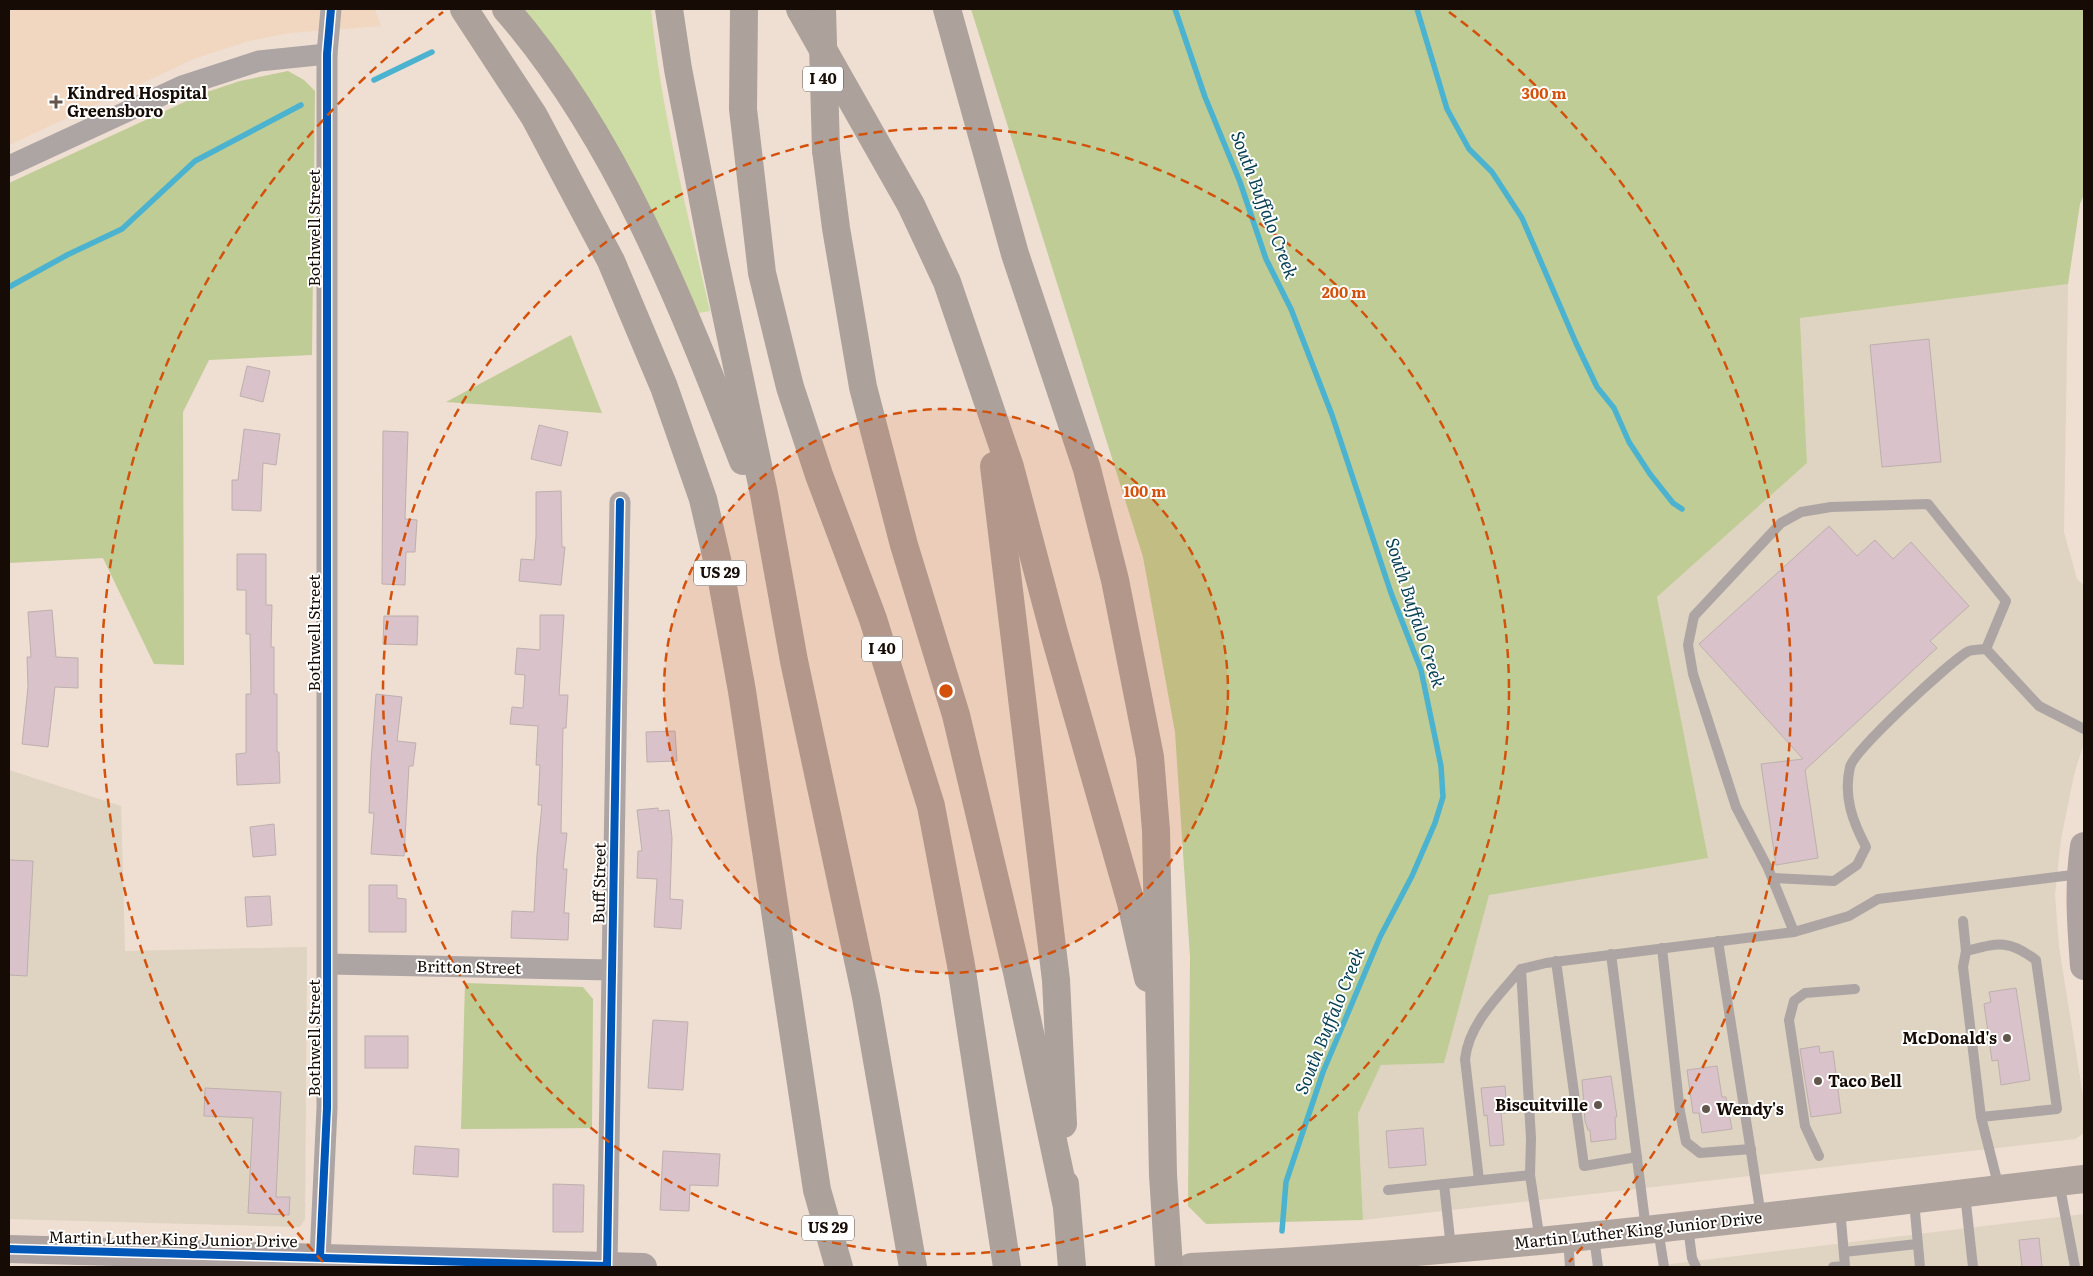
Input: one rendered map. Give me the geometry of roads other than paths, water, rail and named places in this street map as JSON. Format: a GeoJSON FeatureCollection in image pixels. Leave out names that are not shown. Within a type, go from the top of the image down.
{"type":"FeatureCollection","features":[{"type":"Feature","properties":{"kind":"highway","name":"US 29"},"geometry":{"type":"LineString","coordinates":[[464,9],[534,116],[611,262],[654,364],[703,499],[722,581],[742,691],[817,1190],[839,1267]]}},
{"type":"Feature","properties":{"kind":"highway"},"geometry":{"type":"LineString","coordinates":[[506,9],[538,47],[583,115],[638,214],[696,339],[744,461],[794,661]]}},
{"type":"Feature","properties":{"kind":"highway"},"geometry":{"type":"LineString","coordinates":[[669,9],[678,69],[764,494],[794,661],[866,997],[913,1267]]}},
{"type":"Feature","properties":{"kind":"highway","name":"I 40"},"geometry":{"type":"LineString","coordinates":[[744,9],[742,109],[762,273],[790,387],[819,475],[873,619],[932,806],[961,965],[1007,1267]]}},
{"type":"Feature","properties":{"kind":"highway"},"geometry":{"type":"LineString","coordinates":[[800,9],[912,205],[947,282],[1010,467],[1054,633],[1131,903],[1162,1043]]}},
{"type":"Feature","properties":{"kind":"highway","name":"I 40"},"geometry":{"type":"LineString","coordinates":[[822,9],[826,150],[836,228],[863,387],[904,545],[956,715],[1017,972],[1066,1202],[1072,1267]]}},
{"type":"Feature","properties":{"kind":"highway"},"geometry":{"type":"LineString","coordinates":[[947,9],[1015,254],[1088,469],[1132,661],[1150,757],[1156,830],[1162,1043],[1163,1175],[1169,1267]]}},
{"type":"Feature","properties":{"kind":"highway"},"geometry":{"type":"LineString","coordinates":[[978,373],[998,489],[1056,980],[1066,1202]]}},
{"type":"Feature","properties":{"kind":"highway","name":"Martin Luther King Junior Drive"},"geometry":{"type":"LineString","coordinates":[[1191,1267],[1304,1262],[1581,1237],[2072,1181]]}},
{"type":"Feature","properties":{"kind":"main road"},"geometry":{"type":"LineString","coordinates":[[2084,846],[2080,874],[2080,914],[2084,966]]}},
{"type":"Feature","properties":{"kind":"main road","name":"Martin Luther King Junior Drive"},"geometry":{"type":"LineString","coordinates":[[9,1249],[240,1261],[320,1256],[643,1267]]}},
{"type":"Feature","properties":{"kind":"street","name":"Bothwell Street"},"geometry":{"type":"LineString","coordinates":[[320,1256],[327,1108],[327,54],[331,9]]}},
{"type":"Feature","properties":{"kind":"street"},"geometry":{"type":"LineString","coordinates":[[9,166],[182,86],[259,61],[327,54]]}},
{"type":"Feature","properties":{"kind":"street","name":"Buff Street"},"geometry":{"type":"LineString","coordinates":[[607,1266],[610,970],[620,502]]}},
{"type":"Feature","properties":{"kind":"street","name":"Britton Street"},"geometry":{"type":"LineString","coordinates":[[328,964],[610,970]]}},
{"type":"Feature","properties":{"kind":"lane"},"geometry":{"type":"LineString","coordinates":[[1794,932],[1754,839],[1736,807],[1693,674],[1688,646],[1694,616],[1781,523],[1801,512],[1831,506],[1928,504],[2006,601],[1986,649]]}},
{"type":"Feature","properties":{"kind":"lane"},"geometry":{"type":"LineString","coordinates":[[1986,649],[2039,706],[2084,729]]}},
{"type":"Feature","properties":{"kind":"lane"},"geometry":{"type":"LineString","coordinates":[[1772,878],[1834,881],[1857,865],[1866,847],[1853,822],[1848,798],[1850,765],[1860,750],[1928,686],[1969,651],[1986,649]]}},
{"type":"Feature","properties":{"kind":"lane"},"geometry":{"type":"LineString","coordinates":[[1479,1180],[1465,1059],[1466,1047],[1475,1027],[1520,969],[1556,961],[1794,932],[1849,916],[1878,898],[2080,874]]}},
{"type":"Feature","properties":{"kind":"lane"},"geometry":{"type":"LineString","coordinates":[[1963,920],[1966,952],[1964,967],[1982,1117],[1999,1189]]}},
{"type":"Feature","properties":{"kind":"lane"},"geometry":{"type":"LineString","coordinates":[[1718,941],[1761,1217]]}},
{"type":"Feature","properties":{"kind":"lane"},"geometry":{"type":"LineString","coordinates":[[1966,952],[1996,944],[2018,947],[2036,960],[2057,1109],[1982,1117]]}},
{"type":"Feature","properties":{"kind":"lane"},"geometry":{"type":"LineString","coordinates":[[1662,948],[1680,1112],[1686,1142],[1700,1153],[1751,1148]]}},
{"type":"Feature","properties":{"kind":"lane"},"geometry":{"type":"LineString","coordinates":[[1612,954],[1636,1157],[1652,1230],[1664,1267]]}},
{"type":"Feature","properties":{"kind":"lane"},"geometry":{"type":"LineString","coordinates":[[1556,961],[1584,1166],[1636,1157]]}},
{"type":"Feature","properties":{"kind":"lane"},"geometry":{"type":"LineString","coordinates":[[1520,969],[1530,1138],[1530,1176],[1540,1241]]}},
{"type":"Feature","properties":{"kind":"lane"},"geometry":{"type":"LineString","coordinates":[[1819,1156],[1805,1126],[1789,1020],[1794,1001],[1806,993],[1855,989]]}},
{"type":"Feature","properties":{"kind":"lane"},"geometry":{"type":"LineString","coordinates":[[1388,1190],[1530,1176]]}},
{"type":"Feature","properties":{"kind":"lane"},"geometry":{"type":"LineString","coordinates":[[2072,1181],[2074,1267]]}},
{"type":"Feature","properties":{"kind":"lane"},"geometry":{"type":"LineString","coordinates":[[1444,1184],[1452,1249]]}},
{"type":"Feature","properties":{"kind":"lane"},"geometry":{"type":"LineString","coordinates":[[1964,1193],[1973,1267]]}},
{"type":"Feature","properties":{"kind":"lane"},"geometry":{"type":"LineString","coordinates":[[1913,1199],[1920,1267]]}},
{"type":"Feature","properties":{"kind":"lane"},"geometry":{"type":"LineString","coordinates":[[1833,1267],[1845,1266],[1840,1208]]}},
{"type":"Feature","properties":{"kind":"lane"},"geometry":{"type":"LineString","coordinates":[[1688,1226],[1692,1258],[1696,1267]]}},
{"type":"Feature","properties":{"kind":"lane"},"geometry":{"type":"LineString","coordinates":[[1570,1267],[1581,1237]]}},
{"type":"Feature","properties":{"kind":"lane"},"geometry":{"type":"LineString","coordinates":[[1581,1237],[1598,1267]]}},
{"type":"Feature","properties":{"kind":"lane"},"geometry":{"type":"LineString","coordinates":[[1844,1252],[1917,1244]]}},
{"type":"Feature","properties":{"kind":"waterway","name":"South Buffalo Creek"},"geometry":{"type":"LineString","coordinates":[[1175,9],[1205,97],[1240,182],[1266,259],[1291,309],[1332,415],[1391,593],[1421,670],[1441,766],[1443,797],[1435,823],[1412,876],[1380,937],[1323,1072],[1286,1182],[1282,1231]]}},
{"type":"Feature","properties":{"kind":"waterway"},"geometry":{"type":"LineString","coordinates":[[1417,9],[1447,109],[1469,149],[1492,172],[1522,218],[1597,387],[1614,408],[1629,442],[1650,474],[1673,503],[1682,509]]}},
{"type":"Feature","properties":{"kind":"waterway"},"geometry":{"type":"LineString","coordinates":[[374,80],[432,52]]}},
{"type":"Feature","properties":{"kind":"waterway"},"geometry":{"type":"LineString","coordinates":[[9,287],[67,255],[122,229],[195,161],[301,105]]}},
{"type":"Feature","properties":{"kind":"place","name":"Kindred Hospital Greensboro"},"geometry":{"type":"Point","coordinates":[56,102]}},
{"type":"Feature","properties":{"kind":"place","name":"McDonald's"},"geometry":{"type":"Point","coordinates":[2007,1038]}},
{"type":"Feature","properties":{"kind":"place","name":"Taco Bell"},"geometry":{"type":"Point","coordinates":[1818,1081]}},
{"type":"Feature","properties":{"kind":"place","name":"Biscuitville"},"geometry":{"type":"Point","coordinates":[1598,1105]}},
{"type":"Feature","properties":{"kind":"place","name":"Wendy's"},"geometry":{"type":"Point","coordinates":[1706,1109]}}]}
